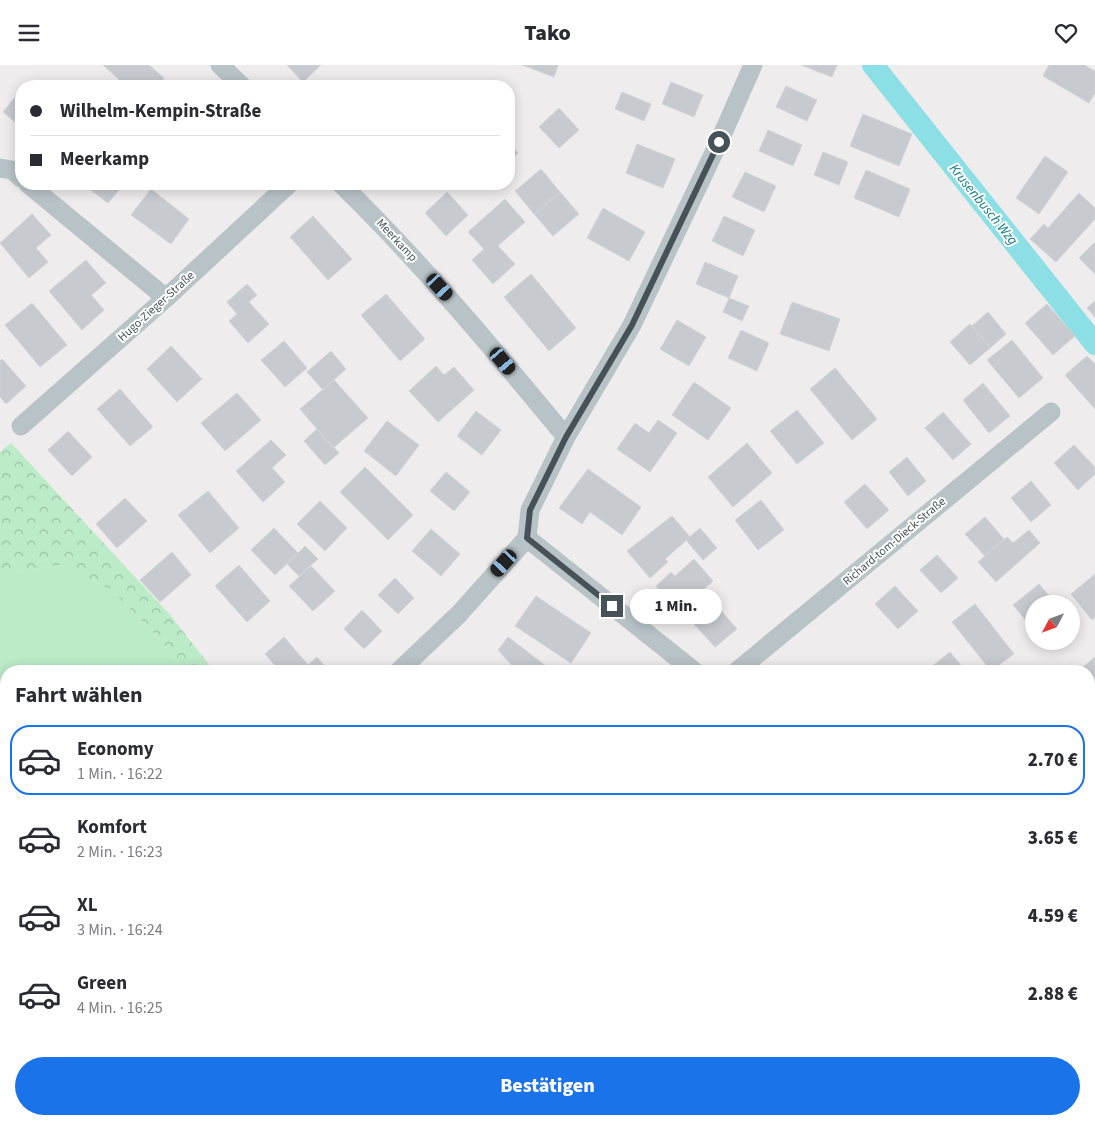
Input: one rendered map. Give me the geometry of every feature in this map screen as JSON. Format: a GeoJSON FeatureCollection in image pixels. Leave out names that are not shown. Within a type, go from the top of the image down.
{"type":"FeatureCollection","features":[{"type":"Feature","properties":{"kind":"street"},"geometry":{"type":"LineString","coordinates":[[221,65],[236,80]]}},
{"type":"Feature","properties":{"kind":"street"},"geometry":{"type":"LineString","coordinates":[[405,665],[459,613],[527,538],[530,510],[566,437],[632,325],[719,142],[753,65]]}},
{"type":"Feature","properties":{"kind":"street"},"geometry":{"type":"LineString","coordinates":[[0,168],[15,173]]}},
{"type":"Feature","properties":{"kind":"street"},"geometry":{"type":"LineString","coordinates":[[35,190],[166,298]]}},
{"type":"Feature","properties":{"kind":"street","name":"Hugo-Zieger-Straße"},"geometry":{"type":"LineString","coordinates":[[21,426],[166,298],[283,190]]}},
{"type":"Feature","properties":{"kind":"street","name":"Meerkamp"},"geometry":{"type":"LineString","coordinates":[[347,190],[388,229],[466,316],[566,437]]}},
{"type":"Feature","properties":{"kind":"street","name":"Richard-tom-Dieck-Straße"},"geometry":{"type":"LineString","coordinates":[[743,665],[1051,412]]}},
{"type":"Feature","properties":{"kind":"street"},"geometry":{"type":"LineString","coordinates":[[527,538],[686,665]]}},
{"type":"Feature","properties":{"kind":"green space"},"geometry":{"type":"Polygon","coordinates":[[[11,443],[171,616],[209,665],[180,665],[163,643],[113,591],[60,565],[11,572],[0,578],[0,452],[11,443]]]}},
{"type":"Feature","properties":{"kind":"green space"},"geometry":{"type":"Polygon","coordinates":[[[60,565],[113,591],[163,643],[180,665],[0,665],[0,578],[11,572],[60,565]]]}},
{"type":"Feature","properties":{"kind":"building"},"geometry":{"type":"Polygon","coordinates":[[[103,65],[149,65],[164,78],[162,80],[119,80],[103,65]]]}},
{"type":"Feature","properties":{"kind":"building"},"geometry":{"type":"Polygon","coordinates":[[[287,65],[321,65],[305,80],[301,80],[287,65]]]}},
{"type":"Feature","properties":{"kind":"building"},"geometry":{"type":"Polygon","coordinates":[[[522,65],[558,65],[554,77],[522,65]]]}},
{"type":"Feature","properties":{"kind":"building"},"geometry":{"type":"Polygon","coordinates":[[[801,65],[837,65],[832,77],[801,65]]]}},
{"type":"Feature","properties":{"kind":"building"},"geometry":{"type":"Polygon","coordinates":[[[1049,65],[1084,65],[1095,71],[1095,93],[1089,103],[1043,76],[1049,65]]]}},
{"type":"Feature","properties":{"kind":"building"},"geometry":{"type":"Polygon","coordinates":[[[671,82],[703,95],[694,117],[662,104],[671,82]]]}},
{"type":"Feature","properties":{"kind":"building"},"geometry":{"type":"Polygon","coordinates":[[[786,86],[817,100],[807,121],[776,107],[786,86]]]}},
{"type":"Feature","properties":{"kind":"building"},"geometry":{"type":"Polygon","coordinates":[[[622,92],[651,104],[644,121],[615,109],[622,92]]]}},
{"type":"Feature","properties":{"kind":"building"},"geometry":{"type":"Polygon","coordinates":[[[15,97],[15,122],[3,112],[15,97]]]}},
{"type":"Feature","properties":{"kind":"building"},"geometry":{"type":"Polygon","coordinates":[[[559,108],[579,130],[559,148],[539,127],[559,108]]]}},
{"type":"Feature","properties":{"kind":"building"},"geometry":{"type":"Polygon","coordinates":[[[863,114],[912,134],[899,166],[850,146],[863,114]]]}},
{"type":"Feature","properties":{"kind":"building"},"geometry":{"type":"Polygon","coordinates":[[[768,130],[802,145],[793,166],[759,151],[768,130]]]}},
{"type":"Feature","properties":{"kind":"building"},"geometry":{"type":"Polygon","coordinates":[[[637,144],[675,159],[663,188],[626,173],[637,144]]]}},
{"type":"Feature","properties":{"kind":"building"},"geometry":{"type":"Polygon","coordinates":[[[823,152],[848,162],[839,185],[814,175],[823,152]]]}},
{"type":"Feature","properties":{"kind":"building"},"geometry":{"type":"Polygon","coordinates":[[[1045,156],[1068,172],[1039,214],[1016,198],[1045,156]]]}},
{"type":"Feature","properties":{"kind":"building"},"geometry":{"type":"Polygon","coordinates":[[[541,169],[560,192],[534,214],[515,191],[541,169]]]}},
{"type":"Feature","properties":{"kind":"building"},"geometry":{"type":"Polygon","coordinates":[[[866,170],[910,189],[899,217],[854,198],[866,170]]]}},
{"type":"Feature","properties":{"kind":"building"},"geometry":{"type":"Polygon","coordinates":[[[745,172],[776,186],[764,212],[732,197],[745,172]]]}},
{"type":"Feature","properties":{"kind":"building"},"geometry":{"type":"Polygon","coordinates":[[[91,190],[119,190],[108,203],[91,190]]]}},
{"type":"Feature","properties":{"kind":"building"},"geometry":{"type":"Polygon","coordinates":[[[150,190],[152,190],[189,219],[171,244],[131,215],[150,190]]]}},
{"type":"Feature","properties":{"kind":"building"},"geometry":{"type":"Polygon","coordinates":[[[447,192],[468,215],[446,236],[425,213],[447,192]]]}},
{"type":"Feature","properties":{"kind":"building"},"geometry":{"type":"Polygon","coordinates":[[[560,192],[579,214],[553,236],[534,214],[560,192]]]}},
{"type":"Feature","properties":{"kind":"building"},"geometry":{"type":"Polygon","coordinates":[[[1079,193],[1095,208],[1095,219],[1056,262],[1030,239],[1044,224],[1048,228],[1079,193]]]}},
{"type":"Feature","properties":{"kind":"building"},"geometry":{"type":"Polygon","coordinates":[[[505,199],[525,222],[498,246],[515,264],[493,284],[472,260],[484,249],[468,232],[505,199]]]}},
{"type":"Feature","properties":{"kind":"building"},"geometry":{"type":"Polygon","coordinates":[[[603,208],[645,232],[629,261],[587,238],[603,208]]]}},
{"type":"Feature","properties":{"kind":"building"},"geometry":{"type":"Polygon","coordinates":[[[32,214],[51,235],[36,248],[48,262],[29,278],[0,243],[32,214]]]}},
{"type":"Feature","properties":{"kind":"building"},"geometry":{"type":"Polygon","coordinates":[[[313,216],[352,259],[328,280],[290,237],[313,216]]]}},
{"type":"Feature","properties":{"kind":"building"},"geometry":{"type":"Polygon","coordinates":[[[724,216],[755,230],[743,256],[712,241],[724,216]]]}},
{"type":"Feature","properties":{"kind":"building"},"geometry":{"type":"Polygon","coordinates":[[[1095,242],[1095,274],[1079,258],[1095,242]]]}},
{"type":"Feature","properties":{"kind":"building"},"geometry":{"type":"Polygon","coordinates":[[[86,260],[106,283],[91,295],[104,310],[82,330],[49,291],[86,260]]]}},
{"type":"Feature","properties":{"kind":"building"},"geometry":{"type":"Polygon","coordinates":[[[705,262],[738,276],[729,298],[696,284],[705,262]]]}},
{"type":"Feature","properties":{"kind":"building"},"geometry":{"type":"Polygon","coordinates":[[[531,274],[576,328],[549,351],[504,297],[531,274]]]}},
{"type":"Feature","properties":{"kind":"building"},"geometry":{"type":"Polygon","coordinates":[[[247,284],[257,295],[249,302],[269,324],[248,343],[229,321],[237,314],[227,302],[247,284]]]}},
{"type":"Feature","properties":{"kind":"building"},"geometry":{"type":"Polygon","coordinates":[[[386,294],[425,339],[400,361],[361,315],[386,294]]]}},
{"type":"Feature","properties":{"kind":"building"},"geometry":{"type":"Polygon","coordinates":[[[729,298],[749,306],[742,321],[723,312],[729,298]]]}},
{"type":"Feature","properties":{"kind":"building"},"geometry":{"type":"Polygon","coordinates":[[[1095,301],[1095,317],[1087,308],[1095,301]]]}},
{"type":"Feature","properties":{"kind":"building"},"geometry":{"type":"Polygon","coordinates":[[[792,302],[840,319],[829,351],[780,334],[792,302]]]}},
{"type":"Feature","properties":{"kind":"building"},"geometry":{"type":"Polygon","coordinates":[[[32,303],[67,345],[40,367],[5,325],[32,303]]]}},
{"type":"Feature","properties":{"kind":"building"},"geometry":{"type":"Polygon","coordinates":[[[1047,304],[1075,336],[1053,355],[1025,323],[1047,304]]]}},
{"type":"Feature","properties":{"kind":"building"},"geometry":{"type":"Polygon","coordinates":[[[988,312],[1006,334],[990,348],[972,326],[988,312]]]}},
{"type":"Feature","properties":{"kind":"building"},"geometry":{"type":"Polygon","coordinates":[[[677,320],[706,337],[689,366],[660,349],[677,320]]]}},
{"type":"Feature","properties":{"kind":"building"},"geometry":{"type":"Polygon","coordinates":[[[970,324],[990,348],[970,365],[950,342],[970,324]]]}},
{"type":"Feature","properties":{"kind":"building"},"geometry":{"type":"Polygon","coordinates":[[[741,330],[769,343],[757,371],[728,358],[741,330]]]}},
{"type":"Feature","properties":{"kind":"building"},"geometry":{"type":"Polygon","coordinates":[[[1012,340],[1043,378],[1019,398],[987,360],[1012,340]]]}},
{"type":"Feature","properties":{"kind":"building"},"geometry":{"type":"Polygon","coordinates":[[[284,341],[307,368],[285,387],[261,360],[284,341]]]}},
{"type":"Feature","properties":{"kind":"building"},"geometry":{"type":"Polygon","coordinates":[[[171,346],[202,379],[177,402],[147,369],[171,346]]]}},
{"type":"Feature","properties":{"kind":"building"},"geometry":{"type":"Polygon","coordinates":[[[331,351],[346,369],[323,390],[307,372],[331,351]]]}},
{"type":"Feature","properties":{"kind":"building"},"geometry":{"type":"Polygon","coordinates":[[[1087,356],[1095,364],[1095,409],[1065,375],[1087,356]]]}},
{"type":"Feature","properties":{"kind":"building"},"geometry":{"type":"Polygon","coordinates":[[[2,359],[26,386],[6,404],[0,397],[0,361],[2,359]]]}},
{"type":"Feature","properties":{"kind":"building"},"geometry":{"type":"Polygon","coordinates":[[[436,366],[444,375],[454,367],[474,390],[438,422],[409,391],[436,366]]]}},
{"type":"Feature","properties":{"kind":"building"},"geometry":{"type":"Polygon","coordinates":[[[835,368],[877,419],[852,440],[810,389],[835,368]]]}},
{"type":"Feature","properties":{"kind":"building"},"geometry":{"type":"Polygon","coordinates":[[[334,380],[368,418],[333,448],[300,409],[334,380]]]}},
{"type":"Feature","properties":{"kind":"building"},"geometry":{"type":"Polygon","coordinates":[[[694,382],[731,408],[708,440],[672,415],[694,382]]]}},
{"type":"Feature","properties":{"kind":"building"},"geometry":{"type":"Polygon","coordinates":[[[983,383],[1010,416],[989,433],[963,400],[983,383]]]}},
{"type":"Feature","properties":{"kind":"building"},"geometry":{"type":"Polygon","coordinates":[[[120,389],[153,427],[130,446],[97,409],[120,389]]]}},
{"type":"Feature","properties":{"kind":"building"},"geometry":{"type":"Polygon","coordinates":[[[237,393],[261,420],[225,451],[201,423],[237,393]]]}},
{"type":"Feature","properties":{"kind":"building"},"geometry":{"type":"Polygon","coordinates":[[[797,410],[824,443],[797,464],[770,431],[797,410]]]}},
{"type":"Feature","properties":{"kind":"building"},"geometry":{"type":"Polygon","coordinates":[[[476,411],[501,430],[482,455],[457,436],[476,411]]]}},
{"type":"Feature","properties":{"kind":"building"},"geometry":{"type":"Polygon","coordinates":[[[943,412],[971,444],[953,460],[925,428],[943,412]]]}},
{"type":"Feature","properties":{"kind":"building"},"geometry":{"type":"Polygon","coordinates":[[[658,420],[677,433],[650,472],[617,449],[635,423],[649,433],[658,420]]]}},
{"type":"Feature","properties":{"kind":"building"},"geometry":{"type":"Polygon","coordinates":[[[387,421],[419,445],[396,476],[364,451],[387,421]]]}},
{"type":"Feature","properties":{"kind":"building"},"geometry":{"type":"Polygon","coordinates":[[[317,429],[339,453],[325,465],[304,441],[317,429]]]}},
{"type":"Feature","properties":{"kind":"building"},"geometry":{"type":"Polygon","coordinates":[[[68,431],[92,457],[72,476],[48,450],[68,431]]]}},
{"type":"Feature","properties":{"kind":"building"},"geometry":{"type":"Polygon","coordinates":[[[271,440],[286,455],[272,468],[285,482],[263,502],[236,471],[271,440]]]}},
{"type":"Feature","properties":{"kind":"building"},"geometry":{"type":"Polygon","coordinates":[[[747,443],[772,473],[733,507],[708,477],[747,443]]]}},
{"type":"Feature","properties":{"kind":"building"},"geometry":{"type":"Polygon","coordinates":[[[1074,445],[1095,467],[1095,474],[1078,490],[1054,463],[1074,445]]]}},
{"type":"Feature","properties":{"kind":"building"},"geometry":{"type":"Polygon","coordinates":[[[907,457],[926,481],[908,496],[889,472],[907,457]]]}},
{"type":"Feature","properties":{"kind":"building"},"geometry":{"type":"Polygon","coordinates":[[[365,467],[413,515],[388,540],[340,492],[365,467]]]}},
{"type":"Feature","properties":{"kind":"building"},"geometry":{"type":"Polygon","coordinates":[[[588,469],[641,507],[622,535],[590,512],[582,524],[559,508],[588,469]]]}},
{"type":"Feature","properties":{"kind":"building"},"geometry":{"type":"Polygon","coordinates":[[[446,472],[470,492],[454,511],[430,491],[446,472]]]}},
{"type":"Feature","properties":{"kind":"building"},"geometry":{"type":"Polygon","coordinates":[[[1031,481],[1051,505],[1031,522],[1011,498],[1031,481]]]}},
{"type":"Feature","properties":{"kind":"building"},"geometry":{"type":"Polygon","coordinates":[[[865,484],[889,510],[867,529],[844,502],[865,484]]]}},
{"type":"Feature","properties":{"kind":"building"},"geometry":{"type":"Polygon","coordinates":[[[208,491],[239,528],[210,553],[178,515],[208,491]]]}},
{"type":"Feature","properties":{"kind":"building"},"geometry":{"type":"Polygon","coordinates":[[[125,498],[147,521],[117,548],[96,524],[125,498]]]}},
{"type":"Feature","properties":{"kind":"building"},"geometry":{"type":"Polygon","coordinates":[[[761,500],[784,530],[758,550],[735,520],[761,500]]]}},
{"type":"Feature","properties":{"kind":"building"},"geometry":{"type":"Polygon","coordinates":[[[320,501],[347,528],[325,551],[297,524],[320,501]]]}},
{"type":"Feature","properties":{"kind":"building"},"geometry":{"type":"Polygon","coordinates":[[[672,516],[690,537],[665,559],[668,562],[650,578],[627,551],[672,516]]]}},
{"type":"Feature","properties":{"kind":"building"},"geometry":{"type":"Polygon","coordinates":[[[985,517],[1004,539],[985,556],[965,534],[985,517]]]}},
{"type":"Feature","properties":{"kind":"building"},"geometry":{"type":"Polygon","coordinates":[[[274,528],[298,553],[275,575],[251,550],[274,528]]]}},
{"type":"Feature","properties":{"kind":"building"},"geometry":{"type":"Polygon","coordinates":[[[700,528],[717,548],[703,560],[686,540],[700,528]]]}},
{"type":"Feature","properties":{"kind":"building"},"geometry":{"type":"Polygon","coordinates":[[[431,529],[460,554],[441,576],[412,551],[431,529]]]}},
{"type":"Feature","properties":{"kind":"building"},"geometry":{"type":"Polygon","coordinates":[[[1029,530],[1040,543],[996,582],[978,562],[1007,537],[1013,543],[1029,530]]]}},
{"type":"Feature","properties":{"kind":"building"},"geometry":{"type":"Polygon","coordinates":[[[305,546],[318,559],[299,576],[287,564],[305,546]]]}},
{"type":"Feature","properties":{"kind":"building"},"geometry":{"type":"Polygon","coordinates":[[[172,552],[191,575],[160,602],[140,580],[172,552]]]}},
{"type":"Feature","properties":{"kind":"building"},"geometry":{"type":"Polygon","coordinates":[[[937,555],[958,578],[941,593],[920,570],[937,555]]]}},
{"type":"Feature","properties":{"kind":"building"},"geometry":{"type":"Polygon","coordinates":[[[694,559],[713,581],[694,598],[697,601],[681,615],[656,586],[671,572],[675,576],[694,559]]]}},
{"type":"Feature","properties":{"kind":"building"},"geometry":{"type":"Polygon","coordinates":[[[239,565],[270,601],[247,622],[215,586],[239,565]]]}},
{"type":"Feature","properties":{"kind":"building"},"geometry":{"type":"Polygon","coordinates":[[[311,566],[335,591],[313,611],[289,586],[311,566]]]}},
{"type":"Feature","properties":{"kind":"building"},"geometry":{"type":"Polygon","coordinates":[[[1095,574],[1095,617],[1092,620],[1080,605],[1080,595],[1071,594],[1095,574]]]}},
{"type":"Feature","properties":{"kind":"building"},"geometry":{"type":"Polygon","coordinates":[[[395,578],[414,598],[398,614],[378,595],[395,578]]]}},
{"type":"Feature","properties":{"kind":"building"},"geometry":{"type":"Polygon","coordinates":[[[1039,584],[1048,595],[1025,595],[1039,584]]]}},
{"type":"Feature","properties":{"kind":"building"},"geometry":{"type":"Polygon","coordinates":[[[895,586],[918,611],[898,629],[875,604],[895,586]]]}},
{"type":"Feature","properties":{"kind":"building"},"geometry":{"type":"Polygon","coordinates":[[[1025,595],[1025,619],[1013,605],[1025,595]]]}},
{"type":"Feature","properties":{"kind":"building"},"geometry":{"type":"Polygon","coordinates":[[[536,596],[591,633],[571,663],[515,626],[536,596]]]}},
{"type":"Feature","properties":{"kind":"building"},"geometry":{"type":"Polygon","coordinates":[[[715,604],[737,629],[715,647],[693,623],[715,604]]]}},
{"type":"Feature","properties":{"kind":"building"},"geometry":{"type":"Polygon","coordinates":[[[975,604],[1014,654],[999,665],[986,665],[952,622],[975,604]]]}},
{"type":"Feature","properties":{"kind":"building"},"geometry":{"type":"Polygon","coordinates":[[[362,610],[382,631],[364,649],[344,629],[362,610]]]}},
{"type":"Feature","properties":{"kind":"building"},"geometry":{"type":"Polygon","coordinates":[[[284,637],[308,665],[275,665],[265,654],[284,637]]]}},
{"type":"Feature","properties":{"kind":"building"},"geometry":{"type":"Polygon","coordinates":[[[508,637],[545,665],[512,665],[498,650],[508,637]]]}},
{"type":"Feature","properties":{"kind":"building"},"geometry":{"type":"Polygon","coordinates":[[[950,652],[961,665],[934,665],[950,652]]]}},
{"type":"Feature","properties":{"kind":"building"},"geometry":{"type":"Polygon","coordinates":[[[317,657],[324,665],[308,665],[317,657]]]}},
{"type":"Feature","properties":{"kind":"building"},"geometry":{"type":"Polygon","coordinates":[[[1095,657],[1095,665],[1085,665],[1095,657]]]}},
{"type":"Feature","properties":{"kind":"waterway","name":"Krusenbusch Wzg"},"geometry":{"type":"LineString","coordinates":[[873,65],[1095,344]]}},
{"type":"Feature","properties":{"kind":"route"},"geometry":{"type":"LineString","coordinates":[[612,606],[527,538],[530,510],[566,437],[632,325],[719,142]]}}]}
